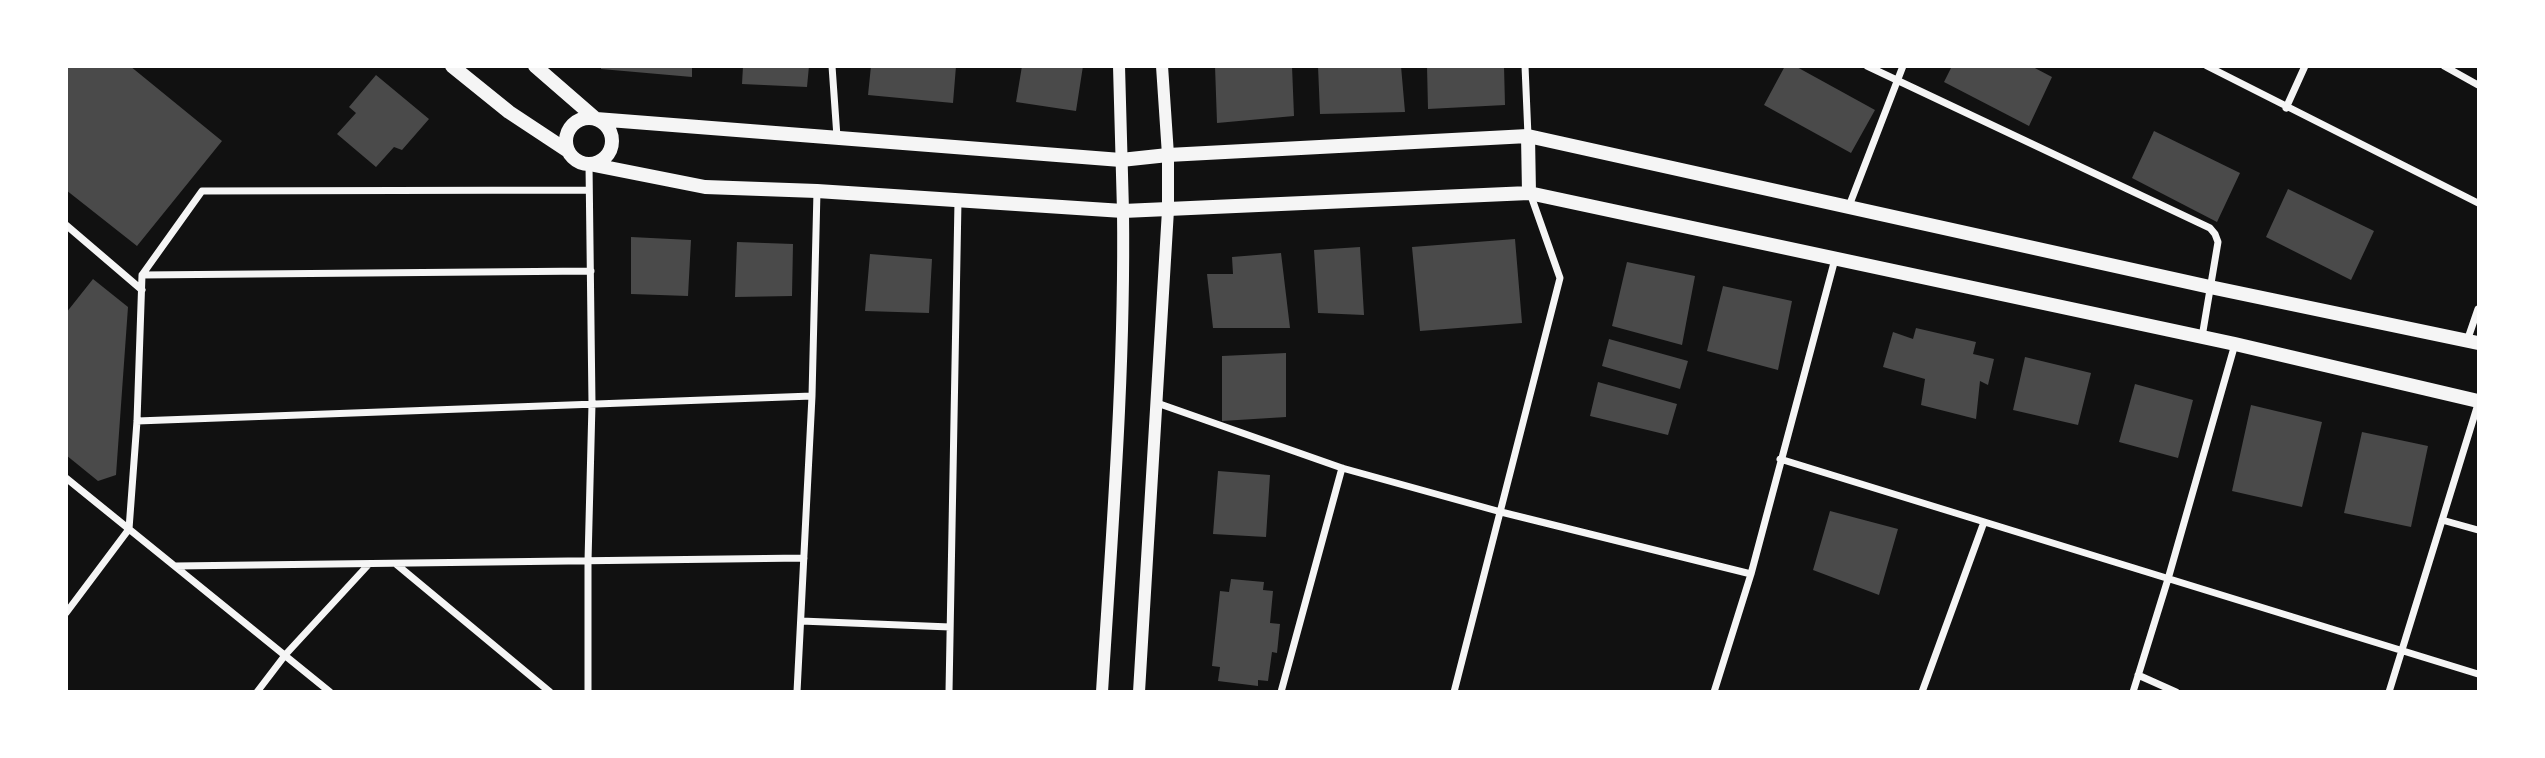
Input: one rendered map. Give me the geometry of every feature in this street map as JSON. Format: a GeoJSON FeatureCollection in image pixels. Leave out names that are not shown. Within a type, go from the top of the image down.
{"type":"FeatureCollection","features":[{"type":"Feature","properties":{"kind":"main road"},"geometry":{"type":"LineString","coordinates":[[452,66],[509,112],[568,151],[576,160],[705,187],[817,191],[1124,211],[1530,193],[2235,344],[2479,402]]}},
{"type":"Feature","properties":{"kind":"main road"},"geometry":{"type":"LineString","coordinates":[[535,66],[607,127],[612,139],[610,151],[601,161],[589,164]]}},
{"type":"Feature","properties":{"kind":"main road"},"geometry":{"type":"LineString","coordinates":[[568,151],[566,138],[572,126],[583,119],[1121,160],[1168,155],[1528,136],[2210,287],[2473,342]]}},
{"type":"Feature","properties":{"kind":"main road"},"geometry":{"type":"LineString","coordinates":[[1528,136],[1530,193]]}},
{"type":"Feature","properties":{"kind":"street"},"geometry":{"type":"LineString","coordinates":[[832,66],[837,137]]}},
{"type":"Feature","properties":{"kind":"street"},"geometry":{"type":"LineString","coordinates":[[1102,691],[1119,433],[1124,276],[1119,66]]}},
{"type":"Feature","properties":{"kind":"street"},"geometry":{"type":"LineString","coordinates":[[1139,691],[1168,210],[1168,155],[1162,66]]}},
{"type":"Feature","properties":{"kind":"street"},"geometry":{"type":"LineString","coordinates":[[1525,66],[1528,136]]}},
{"type":"Feature","properties":{"kind":"street"},"geometry":{"type":"LineString","coordinates":[[1867,66],[2210,228],[2218,242],[2202,337]]}},
{"type":"Feature","properties":{"kind":"street"},"geometry":{"type":"LineString","coordinates":[[1849,206],[1903,66]]}},
{"type":"Feature","properties":{"kind":"street"},"geometry":{"type":"LineString","coordinates":[[2207,66],[2479,203]]}},
{"type":"Feature","properties":{"kind":"street"},"geometry":{"type":"LineString","coordinates":[[2286,108],[2305,66]]}},
{"type":"Feature","properties":{"kind":"street"},"geometry":{"type":"LineString","coordinates":[[2449,68],[2479,85]]}},
{"type":"Feature","properties":{"kind":"street"},"geometry":{"type":"LineString","coordinates":[[587,691],[592,404],[589,164]]}},
{"type":"Feature","properties":{"kind":"street"},"geometry":{"type":"LineString","coordinates":[[66,613],[129,529],[137,421],[142,275],[202,191],[589,190]]}},
{"type":"Feature","properties":{"kind":"street"},"geometry":{"type":"LineString","coordinates":[[797,691],[812,396],[817,191]]}},
{"type":"Feature","properties":{"kind":"street"},"geometry":{"type":"LineString","coordinates":[[1454,691],[1560,278],[1530,193]]}},
{"type":"Feature","properties":{"kind":"street"},"geometry":{"type":"LineString","coordinates":[[948,691],[958,201]]}},
{"type":"Feature","properties":{"kind":"street"},"geometry":{"type":"LineString","coordinates":[[66,225],[142,290]]}},
{"type":"Feature","properties":{"kind":"street"},"geometry":{"type":"LineString","coordinates":[[1714,691],[1751,574],[1835,259]]}},
{"type":"Feature","properties":{"kind":"street"},"geometry":{"type":"LineString","coordinates":[[142,275],[591,271]]}},
{"type":"Feature","properties":{"kind":"street"},"geometry":{"type":"LineString","coordinates":[[2473,342],[2479,309]]}},
{"type":"Feature","properties":{"kind":"street"},"geometry":{"type":"LineString","coordinates":[[2133,691],[2235,344]]}},
{"type":"Feature","properties":{"kind":"street"},"geometry":{"type":"LineString","coordinates":[[137,421],[812,396]]}},
{"type":"Feature","properties":{"kind":"street"},"geometry":{"type":"LineString","coordinates":[[2389,691],[2479,402]]}},
{"type":"Feature","properties":{"kind":"street"},"geometry":{"type":"LineString","coordinates":[[1157,403],[1342,468],[1500,512],[1751,574]]}},
{"type":"Feature","properties":{"kind":"street"},"geometry":{"type":"LineString","coordinates":[[1780,459],[2479,674]]}},
{"type":"Feature","properties":{"kind":"street"},"geometry":{"type":"LineString","coordinates":[[1281,691],[1342,468]]}},
{"type":"Feature","properties":{"kind":"street"},"geometry":{"type":"LineString","coordinates":[[66,478],[330,691]]}},
{"type":"Feature","properties":{"kind":"street"},"geometry":{"type":"LineString","coordinates":[[2442,520],[2479,530]]}},
{"type":"Feature","properties":{"kind":"street"},"geometry":{"type":"LineString","coordinates":[[1922,691],[1984,522]]}},
{"type":"Feature","properties":{"kind":"street"},"geometry":{"type":"LineString","coordinates":[[175,566],[804,558]]}},
{"type":"Feature","properties":{"kind":"street"},"geometry":{"type":"LineString","coordinates":[[395,563],[550,691]]}},
{"type":"Feature","properties":{"kind":"street"},"geometry":{"type":"LineString","coordinates":[[257,691],[286,654],[369,564]]}},
{"type":"Feature","properties":{"kind":"street"},"geometry":{"type":"LineString","coordinates":[[801,621],[950,627]]}},
{"type":"Feature","properties":{"kind":"street"},"geometry":{"type":"LineString","coordinates":[[2138,675],[2176,691]]}},
{"type":"Feature","properties":{"kind":"building"},"geometry":{"type":"Polygon","coordinates":[[[66,66],[130,66],[222,141],[137,246],[66,190],[66,66]]]}},
{"type":"Feature","properties":{"kind":"building"},"geometry":{"type":"Polygon","coordinates":[[[601,66],[692,66],[692,77],[601,69],[601,66]]]}},
{"type":"Feature","properties":{"kind":"building"},"geometry":{"type":"Polygon","coordinates":[[[743,66],[809,66],[807,87],[742,84],[743,66]]]}},
{"type":"Feature","properties":{"kind":"building"},"geometry":{"type":"Polygon","coordinates":[[[871,66],[956,66],[953,103],[868,95],[871,66]]]}},
{"type":"Feature","properties":{"kind":"building"},"geometry":{"type":"Polygon","coordinates":[[[1022,66],[1083,66],[1076,111],[1016,102],[1022,66]]]}},
{"type":"Feature","properties":{"kind":"building"},"geometry":{"type":"Polygon","coordinates":[[[1215,66],[1292,66],[1294,116],[1217,123],[1215,66]]]}},
{"type":"Feature","properties":{"kind":"building"},"geometry":{"type":"Polygon","coordinates":[[[1318,66],[1401,66],[1405,112],[1320,114],[1318,66]]]}},
{"type":"Feature","properties":{"kind":"building"},"geometry":{"type":"Polygon","coordinates":[[[1427,66],[1504,66],[1505,105],[1428,109],[1427,66]]]}},
{"type":"Feature","properties":{"kind":"building"},"geometry":{"type":"Polygon","coordinates":[[[1785,66],[1795,66],[1875,110],[1851,153],[1764,105],[1785,66]]]}},
{"type":"Feature","properties":{"kind":"building"},"geometry":{"type":"Polygon","coordinates":[[[1952,66],[2031,66],[2052,77],[2029,126],[1944,82],[1952,66]]]}},
{"type":"Feature","properties":{"kind":"building"},"geometry":{"type":"Polygon","coordinates":[[[376,75],[429,119],[402,150],[394,147],[376,167],[337,134],[356,113],[349,107],[376,75]]]}},
{"type":"Feature","properties":{"kind":"building"},"geometry":{"type":"Polygon","coordinates":[[[2154,131],[2240,173],[2217,222],[2132,178],[2154,131]]]}},
{"type":"Feature","properties":{"kind":"building"},"geometry":{"type":"Polygon","coordinates":[[[2288,189],[2374,231],[2351,280],[2266,237],[2288,189]]]}},
{"type":"Feature","properties":{"kind":"building"},"geometry":{"type":"Polygon","coordinates":[[[631,237],[691,240],[688,296],[631,294],[631,237]]]}},
{"type":"Feature","properties":{"kind":"building"},"geometry":{"type":"Polygon","coordinates":[[[1515,239],[1522,323],[1420,331],[1412,247],[1515,239]]]}},
{"type":"Feature","properties":{"kind":"building"},"geometry":{"type":"Polygon","coordinates":[[[737,242],[793,244],[792,296],[735,297],[737,242]]]}},
{"type":"Feature","properties":{"kind":"building"},"geometry":{"type":"Polygon","coordinates":[[[1360,247],[1364,315],[1318,313],[1314,250],[1360,247]]]}},
{"type":"Feature","properties":{"kind":"building"},"geometry":{"type":"Polygon","coordinates":[[[1281,253],[1290,328],[1213,328],[1207,274],[1233,274],[1232,257],[1281,253]]]}},
{"type":"Feature","properties":{"kind":"building"},"geometry":{"type":"Polygon","coordinates":[[[870,254],[932,259],[929,313],[865,311],[870,254]]]}},
{"type":"Feature","properties":{"kind":"building"},"geometry":{"type":"Polygon","coordinates":[[[1627,262],[1695,276],[1682,345],[1612,326],[1627,262]]]}},
{"type":"Feature","properties":{"kind":"building"},"geometry":{"type":"Polygon","coordinates":[[[93,279],[128,307],[116,475],[98,481],[66,455],[66,313],[93,279]]]}},
{"type":"Feature","properties":{"kind":"building"},"geometry":{"type":"Polygon","coordinates":[[[1723,286],[1792,301],[1778,370],[1707,351],[1723,286]]]}},
{"type":"Feature","properties":{"kind":"building"},"geometry":{"type":"Polygon","coordinates":[[[1916,328],[1976,342],[1973,354],[1994,359],[1988,385],[1980,381],[1976,419],[1921,405],[1925,379],[1883,367],[1893,332],[1913,339],[1916,328]]]}},
{"type":"Feature","properties":{"kind":"building"},"geometry":{"type":"Polygon","coordinates":[[[1609,339],[1688,361],[1680,389],[1602,366],[1609,339]]]}},
{"type":"Feature","properties":{"kind":"building"},"geometry":{"type":"Polygon","coordinates":[[[1286,353],[1286,417],[1222,421],[1222,356],[1286,353]]]}},
{"type":"Feature","properties":{"kind":"building"},"geometry":{"type":"Polygon","coordinates":[[[2025,357],[2091,373],[2078,425],[2013,410],[2025,357]]]}},
{"type":"Feature","properties":{"kind":"building"},"geometry":{"type":"Polygon","coordinates":[[[1598,382],[1677,404],[1668,435],[1590,416],[1598,382]]]}},
{"type":"Feature","properties":{"kind":"building"},"geometry":{"type":"Polygon","coordinates":[[[2135,384],[2193,400],[2178,458],[2119,442],[2135,384]]]}},
{"type":"Feature","properties":{"kind":"building"},"geometry":{"type":"Polygon","coordinates":[[[2251,405],[2322,422],[2302,507],[2232,491],[2251,405]]]}},
{"type":"Feature","properties":{"kind":"building"},"geometry":{"type":"Polygon","coordinates":[[[2362,432],[2428,446],[2411,527],[2344,513],[2362,432]]]}},
{"type":"Feature","properties":{"kind":"building"},"geometry":{"type":"Polygon","coordinates":[[[1218,471],[1270,475],[1266,537],[1213,534],[1218,471]]]}},
{"type":"Feature","properties":{"kind":"building"},"geometry":{"type":"Polygon","coordinates":[[[1830,511],[1898,529],[1879,595],[1813,570],[1830,511]]]}},
{"type":"Feature","properties":{"kind":"building"},"geometry":{"type":"Polygon","coordinates":[[[1231,579],[1264,582],[1263,590],[1273,591],[1270,623],[1280,624],[1277,653],[1272,652],[1268,681],[1258,680],[1258,686],[1218,681],[1220,667],[1212,666],[1220,591],[1229,592],[1231,579]]]}}]}
